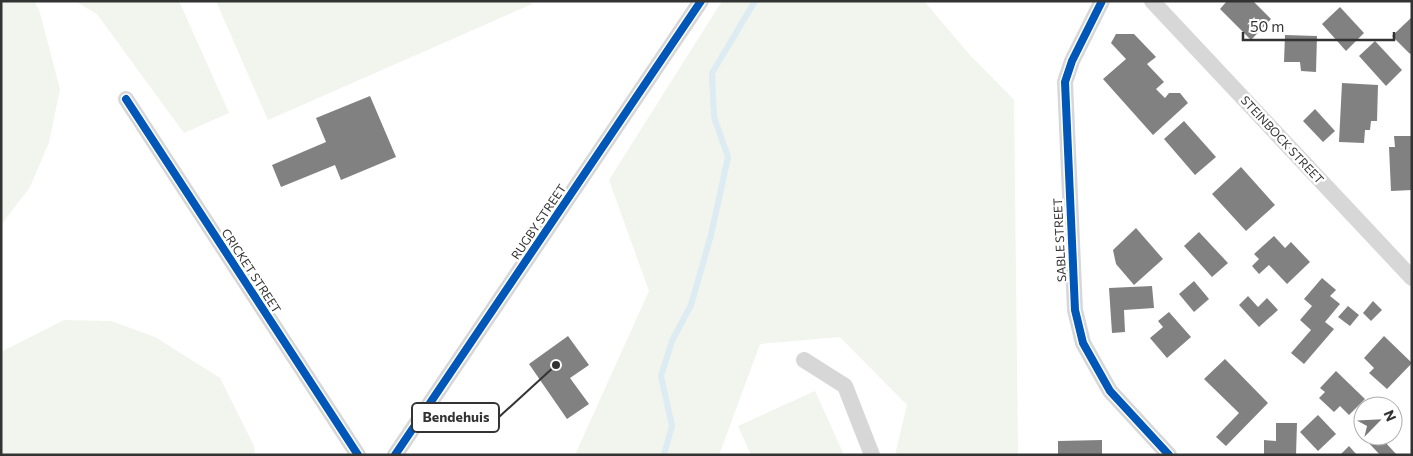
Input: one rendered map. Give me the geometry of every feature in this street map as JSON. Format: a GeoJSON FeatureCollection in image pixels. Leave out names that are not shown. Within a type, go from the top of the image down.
{"type":"FeatureCollection","features":[{"type":"Feature","properties":{"kind":"street","name":"RUGBY STREET"},"geometry":{"type":"LineString","coordinates":[[395,455],[701,1]]}},
{"type":"Feature","properties":{"kind":"street","name":"SABLE STREET"},"geometry":{"type":"LineString","coordinates":[[1102,1],[1072,62],[1065,82],[1075,310],[1083,343],[1110,391],[1169,455]]}},
{"type":"Feature","properties":{"kind":"street","name":"STEINBOCK STREET"},"geometry":{"type":"LineString","coordinates":[[1152,1],[1412,278]]}},
{"type":"Feature","properties":{"kind":"street","name":"CRICKET STREET"},"geometry":{"type":"LineString","coordinates":[[126,99],[358,455]]}},
{"type":"Feature","properties":{"kind":"street"},"geometry":{"type":"LineString","coordinates":[[804,360],[845,386],[872,455]]}},
{"type":"Feature","properties":{"kind":"shaded area"},"geometry":{"type":"Polygon","coordinates":[[[1,1],[34,1],[39,10],[60,89],[49,142],[30,187],[1,225],[1,1]]]}},
{"type":"Feature","properties":{"kind":"shaded area"},"geometry":{"type":"Polygon","coordinates":[[[75,1],[179,1],[229,113],[184,133],[97,14],[75,1]]]}},
{"type":"Feature","properties":{"kind":"shaded area"},"geometry":{"type":"Polygon","coordinates":[[[216,1],[530,1],[532,4],[268,120],[216,1]]]}},
{"type":"Feature","properties":{"kind":"shaded area"},"geometry":{"type":"Polygon","coordinates":[[[722,1],[924,1],[969,54],[1014,100],[1018,455],[895,455],[907,405],[840,337],[760,344],[719,455],[575,455],[649,291],[609,180],[722,1]]]}},
{"type":"Feature","properties":{"kind":"shaded area"},"geometry":{"type":"Polygon","coordinates":[[[64,320],[111,321],[155,337],[220,378],[254,446],[255,455],[1,455],[1,352],[64,320]]]}},
{"type":"Feature","properties":{"kind":"shaded area"},"geometry":{"type":"Polygon","coordinates":[[[815,391],[844,455],[751,455],[738,426],[815,391]]]}},
{"type":"Feature","properties":{"kind":"building"},"geometry":{"type":"Polygon","coordinates":[[[1227,1],[1253,1],[1271,19],[1251,40],[1220,9],[1227,1]]]}},
{"type":"Feature","properties":{"kind":"building"},"geometry":{"type":"Polygon","coordinates":[[[1340,7],[1364,33],[1346,51],[1322,24],[1340,7]]]}},
{"type":"Feature","properties":{"kind":"building"},"geometry":{"type":"Polygon","coordinates":[[[1412,17],[1412,52],[1410,54],[1392,36],[1412,17]]]}},
{"type":"Feature","properties":{"kind":"building"},"geometry":{"type":"Polygon","coordinates":[[[1116,34],[1134,34],[1156,57],[1147,64],[1164,82],[1156,89],[1165,98],[1169,93],[1180,93],[1188,103],[1153,135],[1103,79],[1126,59],[1111,43],[1116,34]]]}},
{"type":"Feature","properties":{"kind":"building"},"geometry":{"type":"Polygon","coordinates":[[[1285,35],[1317,36],[1316,72],[1301,71],[1300,62],[1284,62],[1285,35]]]}},
{"type":"Feature","properties":{"kind":"building"},"geometry":{"type":"Polygon","coordinates":[[[1375,41],[1402,70],[1386,86],[1359,56],[1375,41]]]}},
{"type":"Feature","properties":{"kind":"building"},"geometry":{"type":"Polygon","coordinates":[[[1342,83],[1378,85],[1377,121],[1371,121],[1370,130],[1365,130],[1364,143],[1339,142],[1342,83]]]}},
{"type":"Feature","properties":{"kind":"building"},"geometry":{"type":"Polygon","coordinates":[[[370,96],[396,157],[341,180],[335,165],[281,187],[272,165],[326,142],[316,118],[370,96]]]}},
{"type":"Feature","properties":{"kind":"building"},"geometry":{"type":"Polygon","coordinates":[[[1315,109],[1335,131],[1323,142],[1303,121],[1315,109]]]}},
{"type":"Feature","properties":{"kind":"building"},"geometry":{"type":"Polygon","coordinates":[[[1184,121],[1216,157],[1195,175],[1164,139],[1184,121]]]}},
{"type":"Feature","properties":{"kind":"building"},"geometry":{"type":"Polygon","coordinates":[[[1394,136],[1412,136],[1412,190],[1391,191],[1389,147],[1395,147],[1394,136]]]}},
{"type":"Feature","properties":{"kind":"building"},"geometry":{"type":"Polygon","coordinates":[[[1241,167],[1275,205],[1246,231],[1212,194],[1241,167]]]}},
{"type":"Feature","properties":{"kind":"building"},"geometry":{"type":"Polygon","coordinates":[[[1136,228],[1163,259],[1134,285],[1116,264],[1113,250],[1136,228]]]}},
{"type":"Feature","properties":{"kind":"building"},"geometry":{"type":"Polygon","coordinates":[[[1199,232],[1228,263],[1212,277],[1184,246],[1199,232]]]}},
{"type":"Feature","properties":{"kind":"building"},"geometry":{"type":"Polygon","coordinates":[[[1274,236],[1285,248],[1291,242],[1310,262],[1287,284],[1269,265],[1259,274],[1252,266],[1259,259],[1254,254],[1274,236]]]}},
{"type":"Feature","properties":{"kind":"building"},"geometry":{"type":"Polygon","coordinates":[[[1322,278],[1336,290],[1330,296],[1340,304],[1325,322],[1334,329],[1304,364],[1291,353],[1311,330],[1300,320],[1312,306],[1304,299],[1322,278]]]}},
{"type":"Feature","properties":{"kind":"building"},"geometry":{"type":"Polygon","coordinates":[[[1194,281],[1209,299],[1194,312],[1179,294],[1194,281]]]}},
{"type":"Feature","properties":{"kind":"building"},"geometry":{"type":"Polygon","coordinates":[[[1152,286],[1154,308],[1124,310],[1125,332],[1112,333],[1109,288],[1152,286]]]}},
{"type":"Feature","properties":{"kind":"building"},"geometry":{"type":"Polygon","coordinates":[[[1248,296],[1258,307],[1267,298],[1278,310],[1259,327],[1239,305],[1248,296]]]}},
{"type":"Feature","properties":{"kind":"building"},"geometry":{"type":"Polygon","coordinates":[[[1373,301],[1382,310],[1371,321],[1363,313],[1373,301]]]}},
{"type":"Feature","properties":{"kind":"building"},"geometry":{"type":"Polygon","coordinates":[[[1348,306],[1359,315],[1350,326],[1338,317],[1348,306]]]}},
{"type":"Feature","properties":{"kind":"building"},"geometry":{"type":"Polygon","coordinates":[[[1169,312],[1191,337],[1167,358],[1150,338],[1163,327],[1158,321],[1169,312]]]}},
{"type":"Feature","properties":{"kind":"building"},"geometry":{"type":"Polygon","coordinates":[[[568,336],[589,365],[570,378],[589,404],[567,419],[529,364],[568,336]]]}},
{"type":"Feature","properties":{"kind":"building"},"geometry":{"type":"Polygon","coordinates":[[[1384,336],[1412,363],[1387,389],[1369,373],[1374,368],[1364,358],[1384,336]]]}},
{"type":"Feature","properties":{"kind":"building"},"geometry":{"type":"Polygon","coordinates":[[[1225,359],[1268,403],[1226,446],[1216,437],[1239,413],[1204,379],[1225,359]]]}},
{"type":"Feature","properties":{"kind":"building"},"geometry":{"type":"Polygon","coordinates":[[[1336,371],[1362,396],[1353,396],[1353,411],[1349,415],[1340,406],[1334,412],[1319,398],[1325,392],[1320,388],[1336,371]]]}},
{"type":"Feature","properties":{"kind":"building"},"geometry":{"type":"Polygon","coordinates":[[[1318,415],[1336,434],[1318,451],[1300,432],[1318,415]]]}},
{"type":"Feature","properties":{"kind":"building"},"geometry":{"type":"Polygon","coordinates":[[[1276,423],[1297,423],[1296,455],[1264,455],[1264,440],[1276,441],[1276,423]]]}},
{"type":"Feature","properties":{"kind":"building"},"geometry":{"type":"Polygon","coordinates":[[[1102,440],[1102,455],[1058,455],[1058,441],[1102,440]]]}},
{"type":"Feature","properties":{"kind":"building"},"geometry":{"type":"Polygon","coordinates":[[[1349,446],[1357,455],[1340,455],[1349,446]]]}},
{"type":"Feature","properties":{"kind":"building"},"geometry":{"type":"Polygon","coordinates":[[[1372,446],[1389,446],[1397,455],[1380,455],[1372,446]]]}},
{"type":"Feature","properties":{"kind":"waterway"},"geometry":{"type":"LineString","coordinates":[[664,455],[672,426],[661,376],[672,341],[691,305],[711,235],[728,157],[714,117],[712,73],[755,1]]}},
{"type":"Feature","properties":{"kind":"cycle path"},"geometry":{"type":"LineString","coordinates":[[395,455],[701,1]]}},
{"type":"Feature","properties":{"kind":"cycle path"},"geometry":{"type":"LineString","coordinates":[[1102,1],[1072,61],[1065,82],[1075,310],[1083,343],[1110,391],[1169,455]]}},
{"type":"Feature","properties":{"kind":"cycle path"},"geometry":{"type":"LineString","coordinates":[[126,99],[358,455]]}},
{"type":"Feature","properties":{"kind":"place","name":"Bendehuis"},"geometry":{"type":"Point","coordinates":[556,365]}}]}
